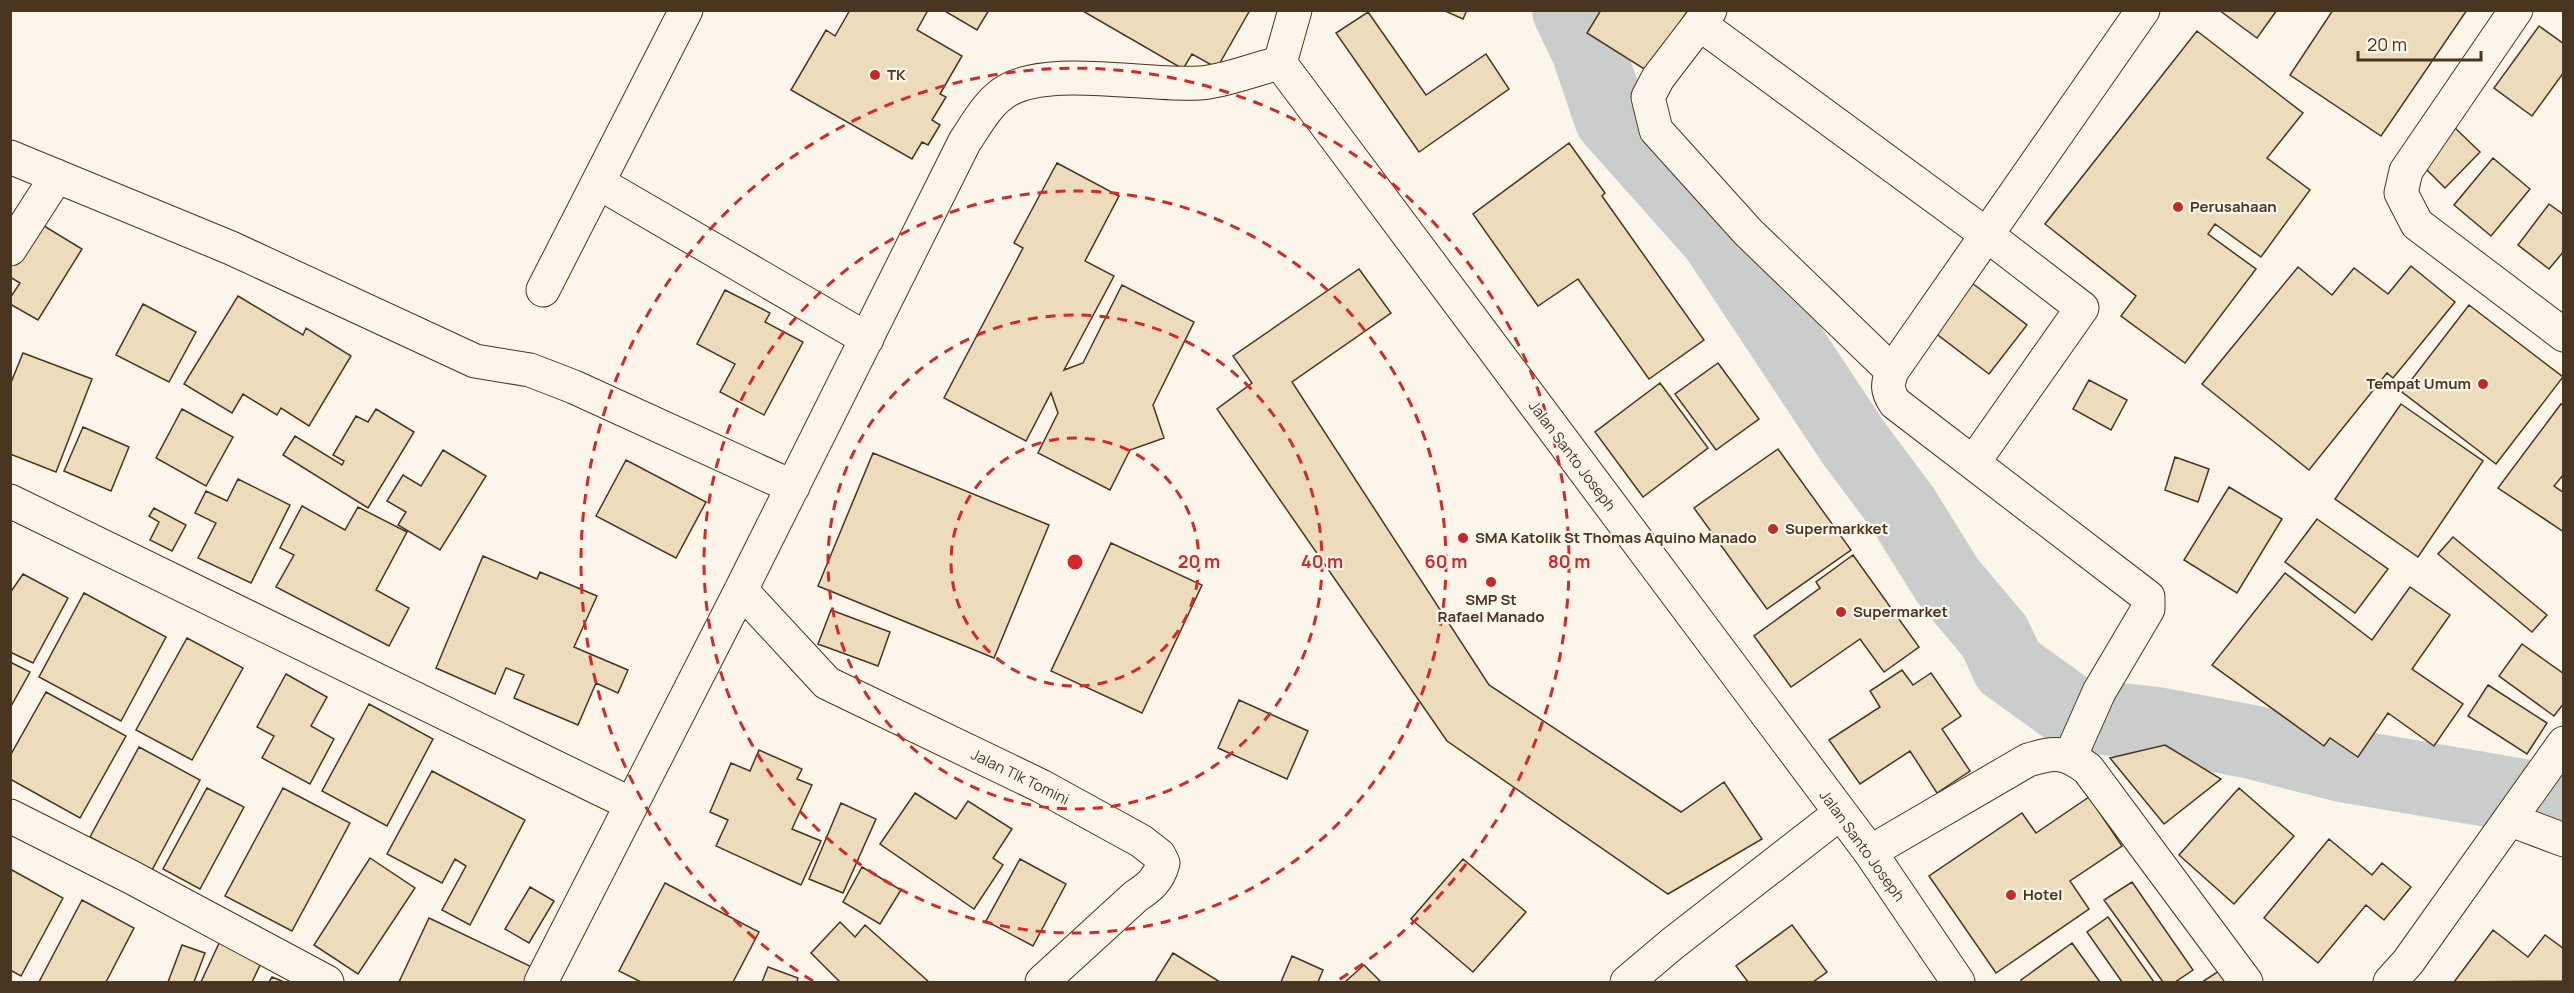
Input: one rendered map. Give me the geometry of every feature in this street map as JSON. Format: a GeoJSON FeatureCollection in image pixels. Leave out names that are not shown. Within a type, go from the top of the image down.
{"type":"FeatureCollection","features":[{"type":"Feature","properties":{"kind":"street"},"geometry":{"type":"LineString","coordinates":[[543,290],[686,10]]}},
{"type":"Feature","properties":{"kind":"street"},"geometry":{"type":"LineString","coordinates":[[541,982],[793,487],[965,141],[985,111],[1002,93],[1030,82],[1067,78],[1201,83],[1280,63],[1295,10]]}},
{"type":"Feature","properties":{"kind":"street"},"geometry":{"type":"LineString","coordinates":[[2072,751],[2099,692],[2148,609],[2148,597],[1895,403],[1887,384],[1892,371],[2143,10]]}},
{"type":"Feature","properties":{"kind":"street"},"geometry":{"type":"LineString","coordinates":[[2516,10],[2406,171],[2401,193],[2417,224],[2564,335]]}},
{"type":"Feature","properties":{"kind":"street"},"geometry":{"type":"LineString","coordinates":[[1892,371],[1748,232],[1656,130],[1648,97],[1658,78],[1705,18],[2082,308],[1973,463]]}},
{"type":"Feature","properties":{"kind":"street","name":"Jalan Santo Joseph"},"geometry":{"type":"LineString","coordinates":[[1280,63],[1839,814],[1870,852],[1958,982]]}},
{"type":"Feature","properties":{"kind":"street"},"geometry":{"type":"LineString","coordinates":[[10,157],[231,248],[476,361],[530,370],[574,387],[793,487]]}},
{"type":"Feature","properties":{"kind":"street"},"geometry":{"type":"LineString","coordinates":[[10,249],[57,176]]}},
{"type":"Feature","properties":{"kind":"street"},"geometry":{"type":"LineString","coordinates":[[599,183],[867,339]]}},
{"type":"Feature","properties":{"kind":"street"},"geometry":{"type":"LineString","coordinates":[[10,501],[631,804]]}},
{"type":"Feature","properties":{"kind":"street","name":"Jalan Tlk Tomini"},"geometry":{"type":"LineString","coordinates":[[741,590],[827,682],[1041,786],[1142,841],[1159,855],[1163,863],[1160,876],[1149,888],[1136,896],[1042,982]]}},
{"type":"Feature","properties":{"kind":"street"},"geometry":{"type":"LineString","coordinates":[[2390,982],[2408,962],[2564,743]]}},
{"type":"Feature","properties":{"kind":"street"},"geometry":{"type":"LineString","coordinates":[[1870,852],[2028,760],[2047,754],[2072,751]]}},
{"type":"Feature","properties":{"kind":"street"},"geometry":{"type":"LineString","coordinates":[[2072,751],[2088,769],[2246,982]]}},
{"type":"Feature","properties":{"kind":"street"},"geometry":{"type":"LineString","coordinates":[[1627,982],[1672,944],[1839,814]]}},
{"type":"Feature","properties":{"kind":"street"},"geometry":{"type":"LineString","coordinates":[[10,816],[131,877],[327,982]]}},
{"type":"Feature","properties":{"kind":"street"},"geometry":{"type":"LineString","coordinates":[[2513,817],[2564,840]]}},
{"type":"Feature","properties":{"kind":"building","name":"TK"},"geometry":{"type":"Polygon","coordinates":[[[850,10],[928,10],[917,30],[962,56],[940,94],[946,97],[932,120],[940,125],[928,145],[922,142],[912,159],[791,90],[826,30],[835,36],[850,10]]]}},
{"type":"Feature","properties":{"kind":"building"},"geometry":{"type":"Polygon","coordinates":[[[943,10],[989,10],[977,30],[943,10]]]}},
{"type":"Feature","properties":{"kind":"building"},"geometry":{"type":"Polygon","coordinates":[[[1081,10],[1250,10],[1217,68],[1192,54],[1183,69],[1081,10]]]}},
{"type":"Feature","properties":{"kind":"building"},"geometry":{"type":"Polygon","coordinates":[[[1443,10],[1467,10],[1463,19],[1443,10]]]}},
{"type":"Feature","properties":{"kind":"building"},"geometry":{"type":"Polygon","coordinates":[[[1601,10],[1688,10],[1649,72],[1587,33],[1601,10]]]}},
{"type":"Feature","properties":{"kind":"building"},"geometry":{"type":"Polygon","coordinates":[[[2219,10],[2277,10],[2257,38],[2219,10]]]}},
{"type":"Feature","properties":{"kind":"building"},"geometry":{"type":"Polygon","coordinates":[[[2333,10],[2467,10],[2381,136],[2290,75],[2333,10]]]}},
{"type":"Feature","properties":{"kind":"building"},"geometry":{"type":"Polygon","coordinates":[[[1368,12],[1426,95],[1486,54],[1509,89],[1419,152],[1336,33],[1368,12]]]}},
{"type":"Feature","properties":{"kind":"building"},"geometry":{"type":"Polygon","coordinates":[[[2539,26],[2564,44],[2564,72],[2532,116],[2494,88],[2539,26]]]}},
{"type":"Feature","properties":{"kind":"building","name":"Perusahaan"},"geometry":{"type":"Polygon","coordinates":[[[2197,31],[2303,113],[2267,158],[2310,190],[2261,257],[2215,224],[2208,234],[2256,269],[2185,363],[2121,316],[2136,296],[2045,224],[2197,31]]]}},
{"type":"Feature","properties":{"kind":"building"},"geometry":{"type":"Polygon","coordinates":[[[2454,127],[2480,152],[2445,188],[2419,162],[2454,127]]]}},
{"type":"Feature","properties":{"kind":"building"},"geometry":{"type":"Polygon","coordinates":[[[1569,143],[1605,193],[1602,196],[1704,340],[1649,379],[1578,279],[1538,306],[1473,214],[1569,143]]]}},
{"type":"Feature","properties":{"kind":"building"},"geometry":{"type":"Polygon","coordinates":[[[2493,158],[2530,189],[2491,236],[2454,205],[2493,158]]]}},
{"type":"Feature","properties":{"kind":"building"},"geometry":{"type":"Polygon","coordinates":[[[1057,163],[1119,196],[1085,261],[1114,276],[1064,370],[1083,363],[1122,285],[1194,322],[1153,405],[1164,438],[1130,450],[1110,490],[1038,453],[1058,413],[1051,393],[1026,441],[944,398],[1023,248],[1014,243],[1057,163]]]}},
{"type":"Feature","properties":{"kind":"building"},"geometry":{"type":"Polygon","coordinates":[[[2549,204],[2564,215],[2564,251],[2549,269],[2518,245],[2549,204]]]}},
{"type":"Feature","properties":{"kind":"building"},"geometry":{"type":"Polygon","coordinates":[[[31,218],[82,249],[38,320],[10,304],[10,298],[20,283],[10,277],[10,253],[31,218]]]}},
{"type":"Feature","properties":{"kind":"building"},"geometry":{"type":"Polygon","coordinates":[[[2411,266],[2455,302],[2393,378],[2387,373],[2309,470],[2202,384],[2298,267],[2332,295],[2354,268],[2388,294],[2411,266]]]}},
{"type":"Feature","properties":{"kind":"building"},"geometry":{"type":"Polygon","coordinates":[[[1359,269],[1391,313],[1292,382],[1489,685],[1681,812],[1724,782],[1762,839],[1668,894],[1447,741],[1217,409],[1252,383],[1233,356],[1359,269]]]}},
{"type":"Feature","properties":{"kind":"building"},"geometry":{"type":"Polygon","coordinates":[[[1972,283],[2027,325],[1989,374],[1934,332],[1972,283]]]}},
{"type":"Feature","properties":{"kind":"building"},"geometry":{"type":"Polygon","coordinates":[[[725,290],[770,313],[765,322],[803,342],[764,415],[720,392],[735,364],[697,344],[725,290]]]}},
{"type":"Feature","properties":{"kind":"building"},"geometry":{"type":"Polygon","coordinates":[[[238,296],[303,335],[306,328],[351,356],[309,426],[281,408],[277,415],[243,394],[232,413],[184,384],[238,296]]]}},
{"type":"Feature","properties":{"kind":"building"},"geometry":{"type":"Polygon","coordinates":[[[143,304],[196,332],[169,382],[116,355],[143,304]]]}},
{"type":"Feature","properties":{"kind":"building","name":"Tempat Umum"},"geometry":{"type":"Polygon","coordinates":[[[2469,305],[2563,377],[2496,464],[2402,392],[2469,305]]]}},
{"type":"Feature","properties":{"kind":"building"},"geometry":{"type":"Polygon","coordinates":[[[23,353],[92,379],[56,472],[10,454],[10,385],[23,353]]]}},
{"type":"Feature","properties":{"kind":"building"},"geometry":{"type":"Polygon","coordinates":[[[1718,363],[1759,419],[1716,450],[1675,394],[1718,363]]]}},
{"type":"Feature","properties":{"kind":"building"},"geometry":{"type":"Polygon","coordinates":[[[2089,380],[2127,400],[2111,430],[2073,409],[2089,380]]]}},
{"type":"Feature","properties":{"kind":"building"},"geometry":{"type":"Polygon","coordinates":[[[1660,383],[1708,448],[1643,497],[1595,432],[1660,383]]]}},
{"type":"Feature","properties":{"kind":"building","name":"Tempat Umum"},"geometry":{"type":"Polygon","coordinates":[[[2401,404],[2483,461],[2418,557],[2335,499],[2401,404]]]}},
{"type":"Feature","properties":{"kind":"building"},"geometry":{"type":"Polygon","coordinates":[[[2561,404],[2564,405],[2564,474],[2554,486],[2564,493],[2564,532],[2498,488],[2561,404]]]}},
{"type":"Feature","properties":{"kind":"building"},"geometry":{"type":"Polygon","coordinates":[[[182,409],[233,437],[206,486],[156,458],[182,409]]]}},
{"type":"Feature","properties":{"kind":"building"},"geometry":{"type":"Polygon","coordinates":[[[376,409],[414,432],[368,508],[283,455],[295,436],[342,465],[344,461],[333,455],[356,416],[368,422],[376,409]]]}},
{"type":"Feature","properties":{"kind":"building"},"geometry":{"type":"Polygon","coordinates":[[[83,427],[129,447],[111,491],[64,471],[83,427]]]}},
{"type":"Feature","properties":{"kind":"building","name":"Supermarkket"},"geometry":{"type":"Polygon","coordinates":[[[1778,449],[1851,550],[1767,609],[1694,508],[1778,449]]]}},
{"type":"Feature","properties":{"kind":"building"},"geometry":{"type":"Polygon","coordinates":[[[443,450],[486,476],[440,550],[398,525],[406,512],[387,501],[403,475],[421,486],[443,450]]]}},
{"type":"Feature","properties":{"kind":"building"},"geometry":{"type":"Polygon","coordinates":[[[873,453],[1049,525],[994,658],[818,586],[873,453]]]}},
{"type":"Feature","properties":{"kind":"building"},"geometry":{"type":"Polygon","coordinates":[[[2175,457],[2209,469],[2198,502],[2165,490],[2175,457]]]}},
{"type":"Feature","properties":{"kind":"building"},"geometry":{"type":"Polygon","coordinates":[[[626,460],[706,502],[676,558],[596,516],[626,460]]]}},
{"type":"Feature","properties":{"kind":"building"},"geometry":{"type":"Polygon","coordinates":[[[238,479],[290,505],[251,583],[198,558],[216,523],[195,513],[206,491],[227,501],[238,479]]]}},
{"type":"Feature","properties":{"kind":"building"},"geometry":{"type":"Polygon","coordinates":[[[2229,487],[2282,519],[2237,593],[2184,560],[2229,487]]]}},
{"type":"Feature","properties":{"kind":"building"},"geometry":{"type":"Polygon","coordinates":[[[302,506],[345,530],[358,507],[407,532],[376,590],[409,608],[389,646],[276,587],[294,555],[280,548],[302,506]]]}},
{"type":"Feature","properties":{"kind":"building"},"geometry":{"type":"Polygon","coordinates":[[[154,508],[186,525],[172,551],[150,540],[159,522],[149,516],[154,508]]]}},
{"type":"Feature","properties":{"kind":"building"},"geometry":{"type":"Polygon","coordinates":[[[2317,519],[2388,569],[2355,613],[2285,562],[2317,519]]]}},
{"type":"Feature","properties":{"kind":"building"},"geometry":{"type":"Polygon","coordinates":[[[2453,537],[2547,615],[2532,632],[2438,554],[2453,537]]]}},
{"type":"Feature","properties":{"kind":"building"},"geometry":{"type":"Polygon","coordinates":[[[1111,543],[1202,585],[1142,713],[1051,671],[1111,543]]]}},
{"type":"Feature","properties":{"kind":"building","name":"Supermarket"},"geometry":{"type":"Polygon","coordinates":[[[1853,555],[1919,647],[1884,672],[1860,639],[1791,687],[1754,636],[1820,588],[1816,582],[1853,555]]]}},
{"type":"Feature","properties":{"kind":"building"},"geometry":{"type":"Polygon","coordinates":[[[483,556],[537,579],[540,572],[597,596],[574,647],[628,670],[618,693],[596,683],[578,725],[514,698],[524,675],[506,668],[495,694],[436,668],[483,556]]]}},
{"type":"Feature","properties":{"kind":"building"},"geometry":{"type":"Polygon","coordinates":[[[2285,573],[2372,640],[2410,587],[2450,615],[2412,669],[2463,704],[2434,746],[2388,713],[2358,757],[2330,738],[2324,746],[2212,665],[2285,573]]]}},
{"type":"Feature","properties":{"kind":"building"},"geometry":{"type":"Polygon","coordinates":[[[23,574],[68,598],[33,663],[10,652],[10,593],[23,574]]]}},
{"type":"Feature","properties":{"kind":"building"},"geometry":{"type":"Polygon","coordinates":[[[84,593],[166,637],[121,721],[39,677],[84,593]]]}},
{"type":"Feature","properties":{"kind":"building"},"geometry":{"type":"Polygon","coordinates":[[[831,610],[890,632],[878,666],[818,644],[831,610]]]}},
{"type":"Feature","properties":{"kind":"building"},"geometry":{"type":"Polygon","coordinates":[[[187,638],[243,668],[192,760],[136,730],[187,638]]]}},
{"type":"Feature","properties":{"kind":"building"},"geometry":{"type":"Polygon","coordinates":[[[2522,644],[2564,674],[2564,703],[2554,716],[2499,676],[2522,644]]]}},
{"type":"Feature","properties":{"kind":"building"},"geometry":{"type":"Polygon","coordinates":[[[10,662],[30,672],[10,708],[10,662]]]}},
{"type":"Feature","properties":{"kind":"building"},"geometry":{"type":"Polygon","coordinates":[[[1902,670],[1913,685],[1931,673],[1961,716],[1942,729],[1970,771],[1937,793],[1910,751],[1860,784],[1829,740],[1880,707],[1870,691],[1902,670]]]}},
{"type":"Feature","properties":{"kind":"building"},"geometry":{"type":"Polygon","coordinates":[[[286,674],[327,697],[311,726],[334,739],[310,784],[262,758],[274,736],[257,727],[286,674]]]}},
{"type":"Feature","properties":{"kind":"building"},"geometry":{"type":"Polygon","coordinates":[[[2488,685],[2547,723],[2527,754],[2468,716],[2488,685]]]}},
{"type":"Feature","properties":{"kind":"building"},"geometry":{"type":"Polygon","coordinates":[[[46,692],[126,736],[80,818],[10,779],[10,756],[46,692]]]}},
{"type":"Feature","properties":{"kind":"building"},"geometry":{"type":"Polygon","coordinates":[[[1239,700],[1308,731],[1287,779],[1218,748],[1239,700]]]}},
{"type":"Feature","properties":{"kind":"building"},"geometry":{"type":"Polygon","coordinates":[[[369,704],[433,739],[387,826],[322,791],[369,704]]]}},
{"type":"Feature","properties":{"kind":"building"},"geometry":{"type":"Polygon","coordinates":[[[2165,745],[2221,779],[2164,824],[2110,758],[2165,745]]]}},
{"type":"Feature","properties":{"kind":"building"},"geometry":{"type":"Polygon","coordinates":[[[139,747],[200,780],[152,870],[90,837],[139,747]]]}},
{"type":"Feature","properties":{"kind":"building"},"geometry":{"type":"Polygon","coordinates":[[[759,750],[802,769],[797,779],[812,785],[792,829],[821,841],[801,885],[716,846],[728,820],[710,812],[731,763],[750,771],[759,750]]]}},
{"type":"Feature","properties":{"kind":"building"},"geometry":{"type":"Polygon","coordinates":[[[432,771],[525,820],[470,925],[442,910],[466,866],[455,859],[442,883],[387,854],[432,771]]]}},
{"type":"Feature","properties":{"kind":"building"},"geometry":{"type":"Polygon","coordinates":[[[207,788],[244,807],[200,889],[163,869],[207,788]]]}},
{"type":"Feature","properties":{"kind":"building"},"geometry":{"type":"Polygon","coordinates":[[[283,788],[350,823],[292,931],[225,896],[283,788]]]}},
{"type":"Feature","properties":{"kind":"building"},"geometry":{"type":"Polygon","coordinates":[[[2239,788],[2294,836],[2234,904],[2179,855],[2239,788]]]}},
{"type":"Feature","properties":{"kind":"building"},"geometry":{"type":"Polygon","coordinates":[[[915,793],[956,819],[968,801],[1012,829],[993,858],[1003,865],[974,909],[880,844],[915,793]]]}},
{"type":"Feature","properties":{"kind":"building","name":"Hotel"},"geometry":{"type":"Polygon","coordinates":[[[2089,797],[2122,846],[2070,881],[2089,909],[1996,973],[1929,876],[2022,813],[2036,833],[2089,797]]]}},
{"type":"Feature","properties":{"kind":"building"},"geometry":{"type":"Polygon","coordinates":[[[841,803],[876,819],[843,893],[809,879],[841,803]]]}},
{"type":"Feature","properties":{"kind":"building"},"geometry":{"type":"Polygon","coordinates":[[[2329,839],[2372,875],[2382,863],[2411,887],[2384,920],[2366,905],[2318,963],[2264,918],[2329,839]]]}},
{"type":"Feature","properties":{"kind":"building"},"geometry":{"type":"Polygon","coordinates":[[[370,858],[415,888],[358,974],[314,945],[370,858]]]}},
{"type":"Feature","properties":{"kind":"building"},"geometry":{"type":"Polygon","coordinates":[[[1020,859],[1066,884],[1033,946],[986,921],[1020,859]]]}},
{"type":"Feature","properties":{"kind":"building"},"geometry":{"type":"Polygon","coordinates":[[[1463,859],[1526,912],[1473,972],[1411,919],[1463,859]]]}},
{"type":"Feature","properties":{"kind":"building"},"geometry":{"type":"Polygon","coordinates":[[[862,867],[901,890],[880,924],[843,902],[862,867]]]}},
{"type":"Feature","properties":{"kind":"building"},"geometry":{"type":"Polygon","coordinates":[[[10,869],[63,898],[21,976],[10,970],[10,869]]]}},
{"type":"Feature","properties":{"kind":"building"},"geometry":{"type":"Polygon","coordinates":[[[2132,882],[2193,970],[2175,982],[2163,982],[2104,900],[2132,882]]]}},
{"type":"Feature","properties":{"kind":"building"},"geometry":{"type":"Polygon","coordinates":[[[665,883],[759,932],[733,982],[641,982],[619,971],[665,883]]]}},
{"type":"Feature","properties":{"kind":"building"},"geometry":{"type":"Polygon","coordinates":[[[530,887],[554,901],[529,943],[505,929],[530,887]]]}},
{"type":"Feature","properties":{"kind":"building"},"geometry":{"type":"Polygon","coordinates":[[[82,900],[134,928],[106,982],[39,982],[82,900]]]}},
{"type":"Feature","properties":{"kind":"building"},"geometry":{"type":"Polygon","coordinates":[[[2108,917],[2154,982],[2122,982],[2087,932],[2108,917]]]}},
{"type":"Feature","properties":{"kind":"building"},"geometry":{"type":"Polygon","coordinates":[[[429,918],[532,967],[525,982],[399,982],[429,918]]]}},
{"type":"Feature","properties":{"kind":"building"},"geometry":{"type":"Polygon","coordinates":[[[840,922],[855,937],[865,925],[929,982],[840,982],[811,953],[840,922]]]}},
{"type":"Feature","properties":{"kind":"building"},"geometry":{"type":"Polygon","coordinates":[[[1792,925],[1827,972],[1813,982],[1748,982],[1736,966],[1792,925]]]}},
{"type":"Feature","properties":{"kind":"building"},"geometry":{"type":"Polygon","coordinates":[[[2493,930],[2528,957],[2545,935],[2564,949],[2564,981],[2454,982],[2493,930]]]}},
{"type":"Feature","properties":{"kind":"building"},"geometry":{"type":"Polygon","coordinates":[[[221,939],[263,959],[252,982],[201,982],[221,939]]]}},
{"type":"Feature","properties":{"kind":"building"},"geometry":{"type":"Polygon","coordinates":[[[2072,943],[2100,982],[2022,982],[2021,980],[2072,943]]]}},
{"type":"Feature","properties":{"kind":"building"},"geometry":{"type":"Polygon","coordinates":[[[182,945],[205,953],[194,982],[168,982],[182,945]]]}},
{"type":"Feature","properties":{"kind":"building"},"geometry":{"type":"Polygon","coordinates":[[[1173,953],[1220,982],[1155,982],[1173,953]]]}},
{"type":"Feature","properties":{"kind":"building"},"geometry":{"type":"Polygon","coordinates":[[[1292,956],[1323,970],[1318,982],[1281,982],[1292,956]]]}},
{"type":"Feature","properties":{"kind":"building"},"geometry":{"type":"Polygon","coordinates":[[[1364,965],[1381,982],[1345,982],[1364,965]]]}},
{"type":"Feature","properties":{"kind":"building"},"geometry":{"type":"Polygon","coordinates":[[[768,967],[798,978],[797,982],[762,982],[768,967]]]}},
{"type":"Feature","properties":{"kind":"building"},"geometry":{"type":"Polygon","coordinates":[[[2219,971],[2227,982],[2202,982],[2219,971]]]}},
{"type":"Feature","properties":{"kind":"building"},"geometry":{"type":"Polygon","coordinates":[[[272,977],[284,982],[269,982],[272,977]]]}},
{"type":"Feature","properties":{"kind":"waterway"},"geometry":{"type":"LineString","coordinates":[[1569,10],[1588,50],[1611,118],[1717,237],[1853,442],[1903,509],[1947,580],[1995,637],[2008,666],[2076,715],[2157,724],[2252,742],[2342,765],[2564,803]]}},
{"type":"Feature","properties":{"kind":"place","name":"TK"},"geometry":{"type":"Point","coordinates":[875,75]}},
{"type":"Feature","properties":{"kind":"place","name":"Perusahaan"},"geometry":{"type":"Point","coordinates":[2178,207]}},
{"type":"Feature","properties":{"kind":"place","name":"Tempat Umum"},"geometry":{"type":"Point","coordinates":[2483,384]}},
{"type":"Feature","properties":{"kind":"place","name":"Supermarkket"},"geometry":{"type":"Point","coordinates":[1773,529]}},
{"type":"Feature","properties":{"kind":"place","name":"SMA Katolik St Thomas Aquino Manado"},"geometry":{"type":"Point","coordinates":[1463,538]}},
{"type":"Feature","properties":{"kind":"place","name":"SMP St Rafael Manado"},"geometry":{"type":"Point","coordinates":[1491,582]}},
{"type":"Feature","properties":{"kind":"place","name":"Supermarket"},"geometry":{"type":"Point","coordinates":[1841,612]}},
{"type":"Feature","properties":{"kind":"place","name":"Hotel"},"geometry":{"type":"Point","coordinates":[2011,895]}}]}
